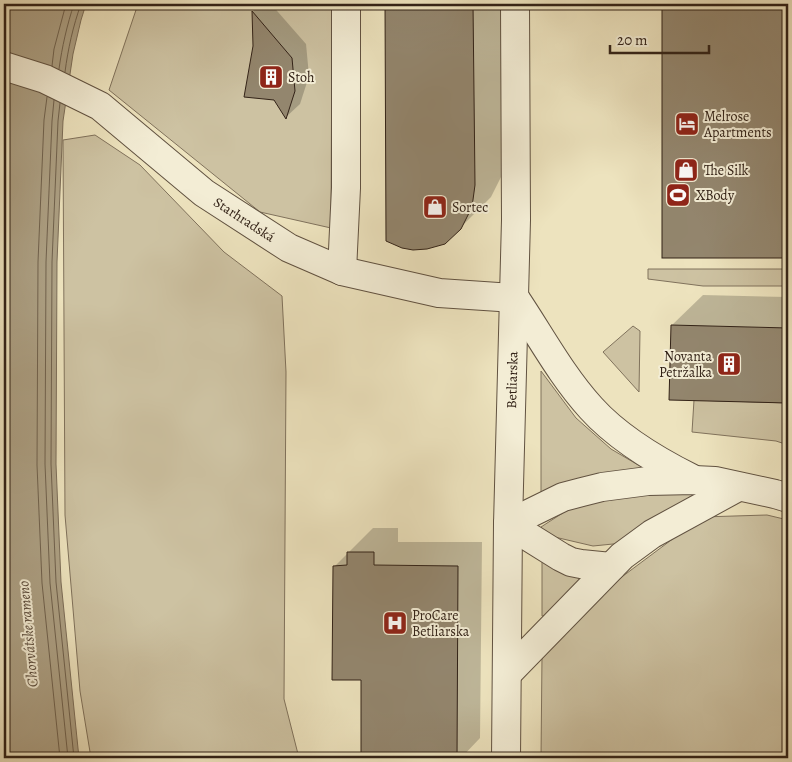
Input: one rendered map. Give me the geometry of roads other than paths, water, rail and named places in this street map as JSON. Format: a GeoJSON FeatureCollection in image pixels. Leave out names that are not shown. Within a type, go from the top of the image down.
{"type":"FeatureCollection","features":[{"type":"Feature","properties":{"kind":"street"},"geometry":{"type":"LineString","coordinates":[[342,271],[346,188],[346,4]]}},
{"type":"Feature","properties":{"kind":"street","name":"Betliarska"},"geometry":{"type":"LineString","coordinates":[[506,758],[508,524],[516,220],[515,4]]}},
{"type":"Feature","properties":{"kind":"street","name":"Starhradská"},"geometry":{"type":"LineString","coordinates":[[4,66],[45,79],[100,106],[204,193],[289,248],[342,271],[439,293],[515,298]]}},
{"type":"Feature","properties":{"kind":"street"},"geometry":{"type":"LineString","coordinates":[[515,298],[578,393],[591,409],[610,427],[658,461],[694,480]]}},
{"type":"Feature","properties":{"kind":"street"},"geometry":{"type":"LineString","coordinates":[[508,524],[563,498],[582,492],[602,487],[648,481],[715,481],[788,498]]}},
{"type":"Feature","properties":{"kind":"street"},"geometry":{"type":"LineString","coordinates":[[507,674],[622,556],[652,534],[738,486]]}},
{"type":"Feature","properties":{"kind":"street"},"geometry":{"type":"LineString","coordinates":[[508,524],[566,560],[611,567]]}},
{"type":"Feature","properties":{"kind":"water","name":"Chorvátske rameno"},"geometry":{"type":"Polygon","coordinates":[[[4,4],[86,4],[73,54],[63,121],[57,262],[56,464],[61,582],[79,758],[4,758],[4,4]]]}},
{"type":"Feature","properties":{"kind":"place","name":"Stoh"},"geometry":{"type":"Point","coordinates":[271,77]}},
{"type":"Feature","properties":{"kind":"place","name":"Melrose Apartments"},"geometry":{"type":"Point","coordinates":[687,124]}},
{"type":"Feature","properties":{"kind":"place","name":"The Silk"},"geometry":{"type":"Point","coordinates":[686,170]}},
{"type":"Feature","properties":{"kind":"place","name":"XBody"},"geometry":{"type":"Point","coordinates":[678,195]}},
{"type":"Feature","properties":{"kind":"place","name":"Sortec"},"geometry":{"type":"Point","coordinates":[435,207]}},
{"type":"Feature","properties":{"kind":"place","name":"Novanta Petržalka"},"geometry":{"type":"Point","coordinates":[729,364]}},
{"type":"Feature","properties":{"kind":"place","name":"ProCare Betliarska"},"geometry":{"type":"Point","coordinates":[395,623]}}]}
